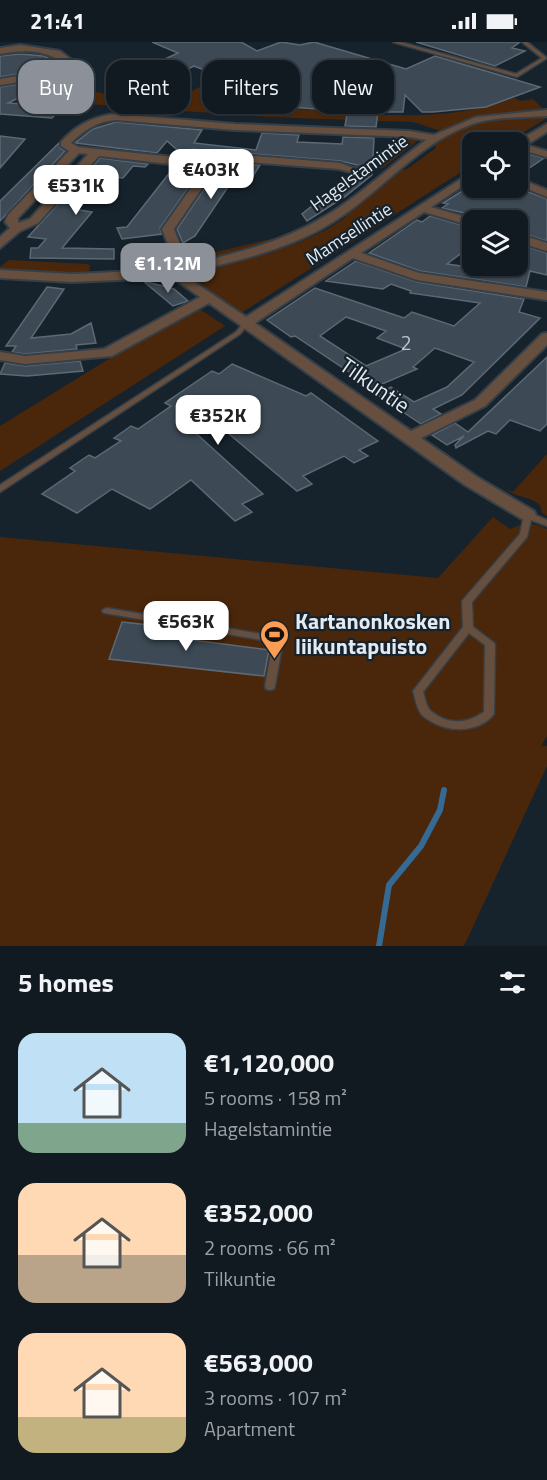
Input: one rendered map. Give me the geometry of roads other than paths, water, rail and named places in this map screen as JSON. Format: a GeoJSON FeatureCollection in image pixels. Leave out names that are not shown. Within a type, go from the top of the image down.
{"type":"FeatureCollection","features":[{"type":"Feature","properties":{"kind":"street"},"geometry":{"type":"LineString","coordinates":[[0,51],[20,48],[57,53],[77,69],[1,81]]}},
{"type":"Feature","properties":{"kind":"street","name":"Hagelstamintie"},"geometry":{"type":"LineString","coordinates":[[184,270],[258,251],[305,233],[335,216],[436,139],[473,120],[547,112]]}},
{"type":"Feature","properties":{"kind":"street"},"geometry":{"type":"LineString","coordinates":[[244,159],[240,165],[233,167],[76,150],[67,147],[68,141],[89,124],[101,118],[116,117],[236,127],[409,134],[436,139]]}},
{"type":"Feature","properties":{"kind":"street"},"geometry":{"type":"LineString","coordinates":[[528,139],[547,127]]}},
{"type":"Feature","properties":{"kind":"street"},"geometry":{"type":"LineString","coordinates":[[528,149],[547,154]]}},
{"type":"Feature","properties":{"kind":"street"},"geometry":{"type":"LineString","coordinates":[[15,228],[11,222],[12,217],[76,150]]}},
{"type":"Feature","properties":{"kind":"street"},"geometry":{"type":"LineString","coordinates":[[0,244],[15,228],[34,221],[96,152]]}},
{"type":"Feature","properties":{"kind":"street"},"geometry":{"type":"LineString","coordinates":[[186,162],[192,154],[333,165],[354,170]]}},
{"type":"Feature","properties":{"kind":"street"},"geometry":{"type":"LineString","coordinates":[[0,274],[72,278],[164,274],[184,270],[168,229],[212,165]]}},
{"type":"Feature","properties":{"kind":"street"},"geometry":{"type":"LineString","coordinates":[[371,171],[389,174]]}},
{"type":"Feature","properties":{"kind":"street","name":"Mamsellintie"},"geometry":{"type":"LineString","coordinates":[[246,323],[462,182]]}},
{"type":"Feature","properties":{"kind":"street"},"geometry":{"type":"LineString","coordinates":[[528,185],[547,194]]}},
{"type":"Feature","properties":{"kind":"street"},"geometry":{"type":"LineString","coordinates":[[423,208],[462,221]]}},
{"type":"Feature","properties":{"kind":"street"},"geometry":{"type":"LineString","coordinates":[[528,241],[547,247]]}},
{"type":"Feature","properties":{"kind":"street"},"geometry":{"type":"LineString","coordinates":[[352,254],[417,276],[547,296]]}},
{"type":"Feature","properties":{"kind":"street","name":"Tilkuntie"},"geometry":{"type":"LineString","coordinates":[[184,270],[209,297],[471,481],[528,515]]}},
{"type":"Feature","properties":{"kind":"street"},"geometry":{"type":"LineString","coordinates":[[0,356],[24,360],[107,353],[209,297]]}},
{"type":"Feature","properties":{"kind":"street"},"geometry":{"type":"LineString","coordinates":[[411,437],[480,403],[547,337]]}},
{"type":"Feature","properties":{"kind":"lane"},"geometry":{"type":"LineString","coordinates":[[395,42],[518,76],[545,58],[524,42]]}},
{"type":"Feature","properties":{"kind":"lane"},"geometry":{"type":"LineString","coordinates":[[0,489],[238,333],[246,323]]}},
{"type":"Feature","properties":{"kind":"lane"},"geometry":{"type":"LineString","coordinates":[[468,628],[490,644],[489,714],[477,724],[458,726],[430,716],[421,705],[418,691],[468,628],[467,602],[524,535],[528,515]]}},
{"type":"Feature","properties":{"kind":"lane","name":"Tilkuntie"},"geometry":{"type":"LineString","coordinates":[[528,515],[547,523]]}},
{"type":"Feature","properties":{"kind":"lane"},"geometry":{"type":"LineString","coordinates":[[107,611],[276,639],[278,641],[270,686]]}},
{"type":"Feature","properties":{"kind":"waterway"},"geometry":{"type":"LineString","coordinates":[[379,946],[389,885],[421,846],[440,810],[444,790]]}},
{"type":"Feature","properties":{"kind":"tunnel"},"geometry":{"type":"LineString","coordinates":[[354,170],[371,171]]}},
{"type":"Feature","properties":{"kind":"place","name":"Kartanonkosken liikuntapuisto"},"geometry":{"type":"Point","coordinates":[274,660]}}]}
